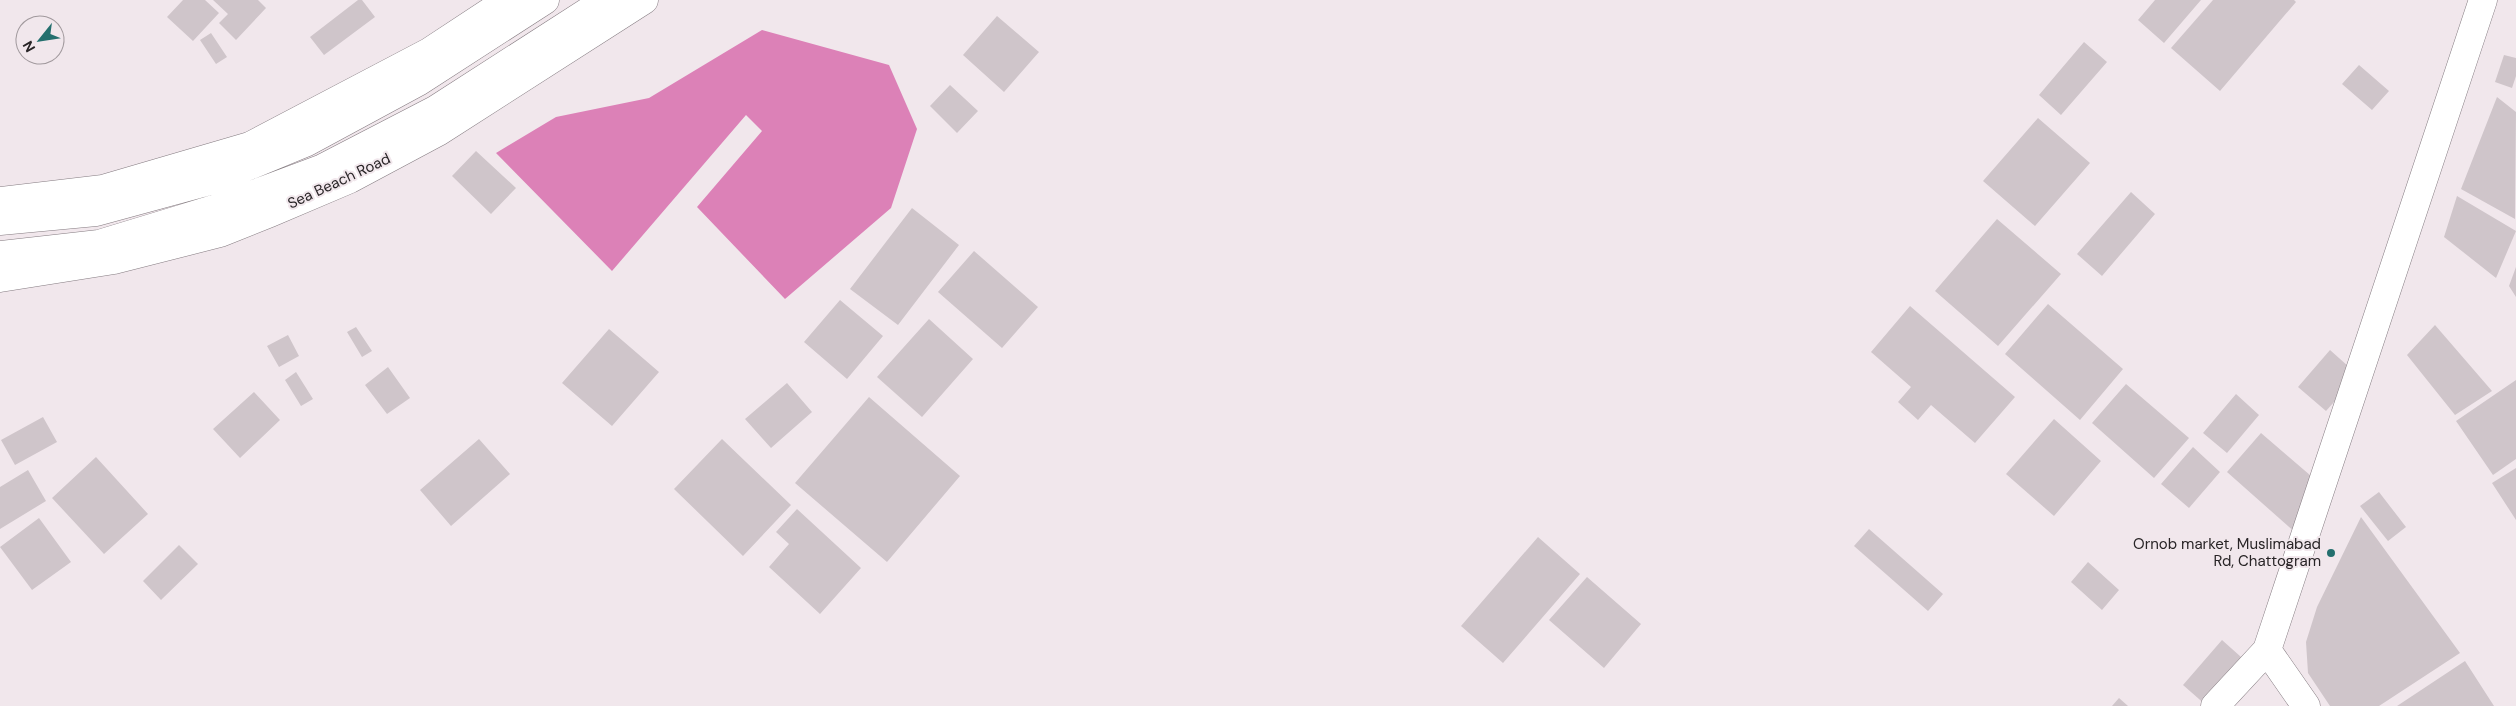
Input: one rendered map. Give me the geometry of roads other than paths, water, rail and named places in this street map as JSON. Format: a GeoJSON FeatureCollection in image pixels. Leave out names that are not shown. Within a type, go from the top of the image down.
{"type":"FeatureCollection","features":[{"type":"Feature","properties":{"kind":"main road"},"geometry":{"type":"LineString","coordinates":[[0,201],[103,189],[250,146],[429,52],[508,0]]}},
{"type":"Feature","properties":{"kind":"main road"},"geometry":{"type":"LineString","coordinates":[[0,221],[96,212],[217,179],[307,142],[418,82],[544,0]]}},
{"type":"Feature","properties":{"kind":"main road"},"geometry":{"type":"LineString","coordinates":[[0,255],[99,244],[214,209],[323,168],[436,110],[606,0]]}},
{"type":"Feature","properties":{"kind":"main road","name":"Sea Beach Road"},"geometry":{"type":"LineString","coordinates":[[0,278],[114,260],[220,233],[279,210],[350,179],[438,132],[644,0]]}},
{"type":"Feature","properties":{"kind":"main road"},"geometry":{"type":"LineString","coordinates":[[2215,706],[2267,650],[2483,0]]}},
{"type":"Feature","properties":{"kind":"main road"},"geometry":{"type":"LineString","coordinates":[[2267,650],[2306,706]]}},
{"type":"Feature","properties":{"kind":"place","name":"Ornob market, Muslimabad Rd, Chattogram"},"geometry":{"type":"Point","coordinates":[2331,553]}}]}
